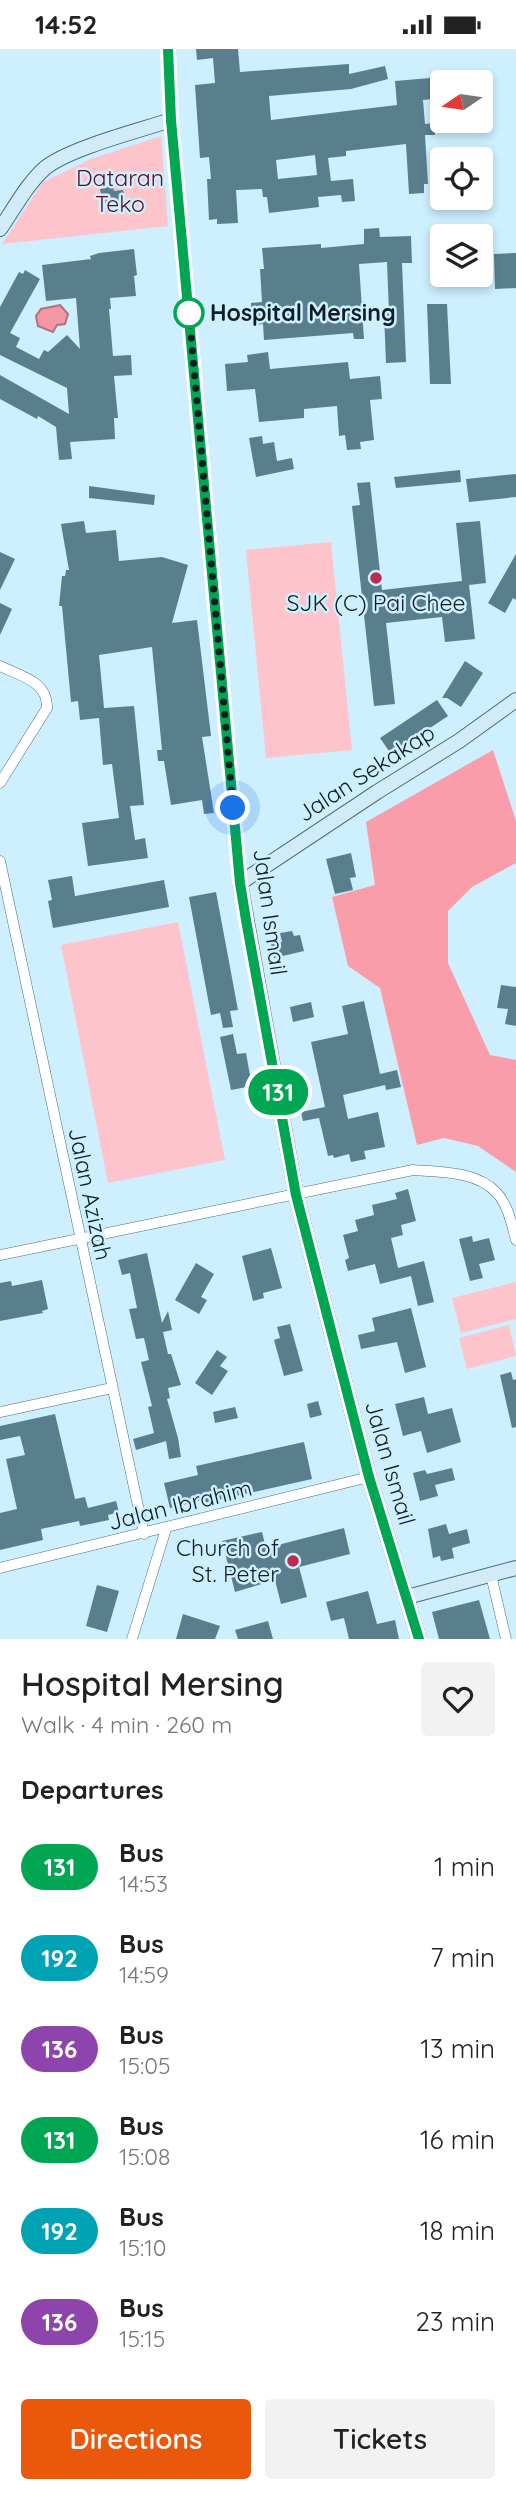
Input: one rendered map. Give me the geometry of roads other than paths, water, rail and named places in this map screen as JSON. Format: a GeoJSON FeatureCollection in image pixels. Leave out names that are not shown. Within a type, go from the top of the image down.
{"type":"FeatureCollection","features":[{"type":"Feature","properties":{"kind":"street","name":"Jalan Ismail"},"geometry":{"type":"LineString","coordinates":[[168,49],[171,120],[240,883],[296,1195],[369,1477],[419,1639]]}},
{"type":"Feature","properties":{"kind":"street"},"geometry":{"type":"LineString","coordinates":[[0,229],[32,183],[53,163],[73,153],[171,120]]}},
{"type":"Feature","properties":{"kind":"street"},"geometry":{"type":"LineString","coordinates":[[0,666],[41,687],[47,700],[47,708],[0,783]]}},
{"type":"Feature","properties":{"kind":"street","name":"Jalan Sekakap"},"geometry":{"type":"LineString","coordinates":[[240,883],[458,741],[516,700]]}},
{"type":"Feature","properties":{"kind":"street","name":"Jalan Azizah"},"geometry":{"type":"LineString","coordinates":[[0,861],[144,1534]]}},
{"type":"Feature","properties":{"kind":"street"},"geometry":{"type":"LineString","coordinates":[[0,1255],[413,1170],[475,1178],[498,1194],[516,1240]]}},
{"type":"Feature","properties":{"kind":"street"},"geometry":{"type":"LineString","coordinates":[[0,1412],[112,1388]]}},
{"type":"Feature","properties":{"kind":"street","name":"Jalan Ibrahim"},"geometry":{"type":"LineString","coordinates":[[0,1568],[369,1477]]}},
{"type":"Feature","properties":{"kind":"street"},"geometry":{"type":"LineString","coordinates":[[132,1639],[166,1528]]}},
{"type":"Feature","properties":{"kind":"street"},"geometry":{"type":"LineString","coordinates":[[407,1597],[516,1568]]}},
{"type":"Feature","properties":{"kind":"street"},"geometry":{"type":"LineString","coordinates":[[491,1575],[506,1639]]}},
{"type":"Feature","properties":{"kind":"place","name":"Hospital Mersing"},"geometry":{"type":"Point","coordinates":[189,313]}},
{"type":"Feature","properties":{"kind":"place","name":"SJK (C) Pai Chee"},"geometry":{"type":"Point","coordinates":[376,578]}},
{"type":"Feature","properties":{"kind":"place","name":"Church of St. Peter"},"geometry":{"type":"Point","coordinates":[293,1561]}},
{"type":"Feature","properties":{"kind":"park label","name":"Dataran Teko"},"geometry":{"type":"Point","coordinates":[120,191]}}]}
